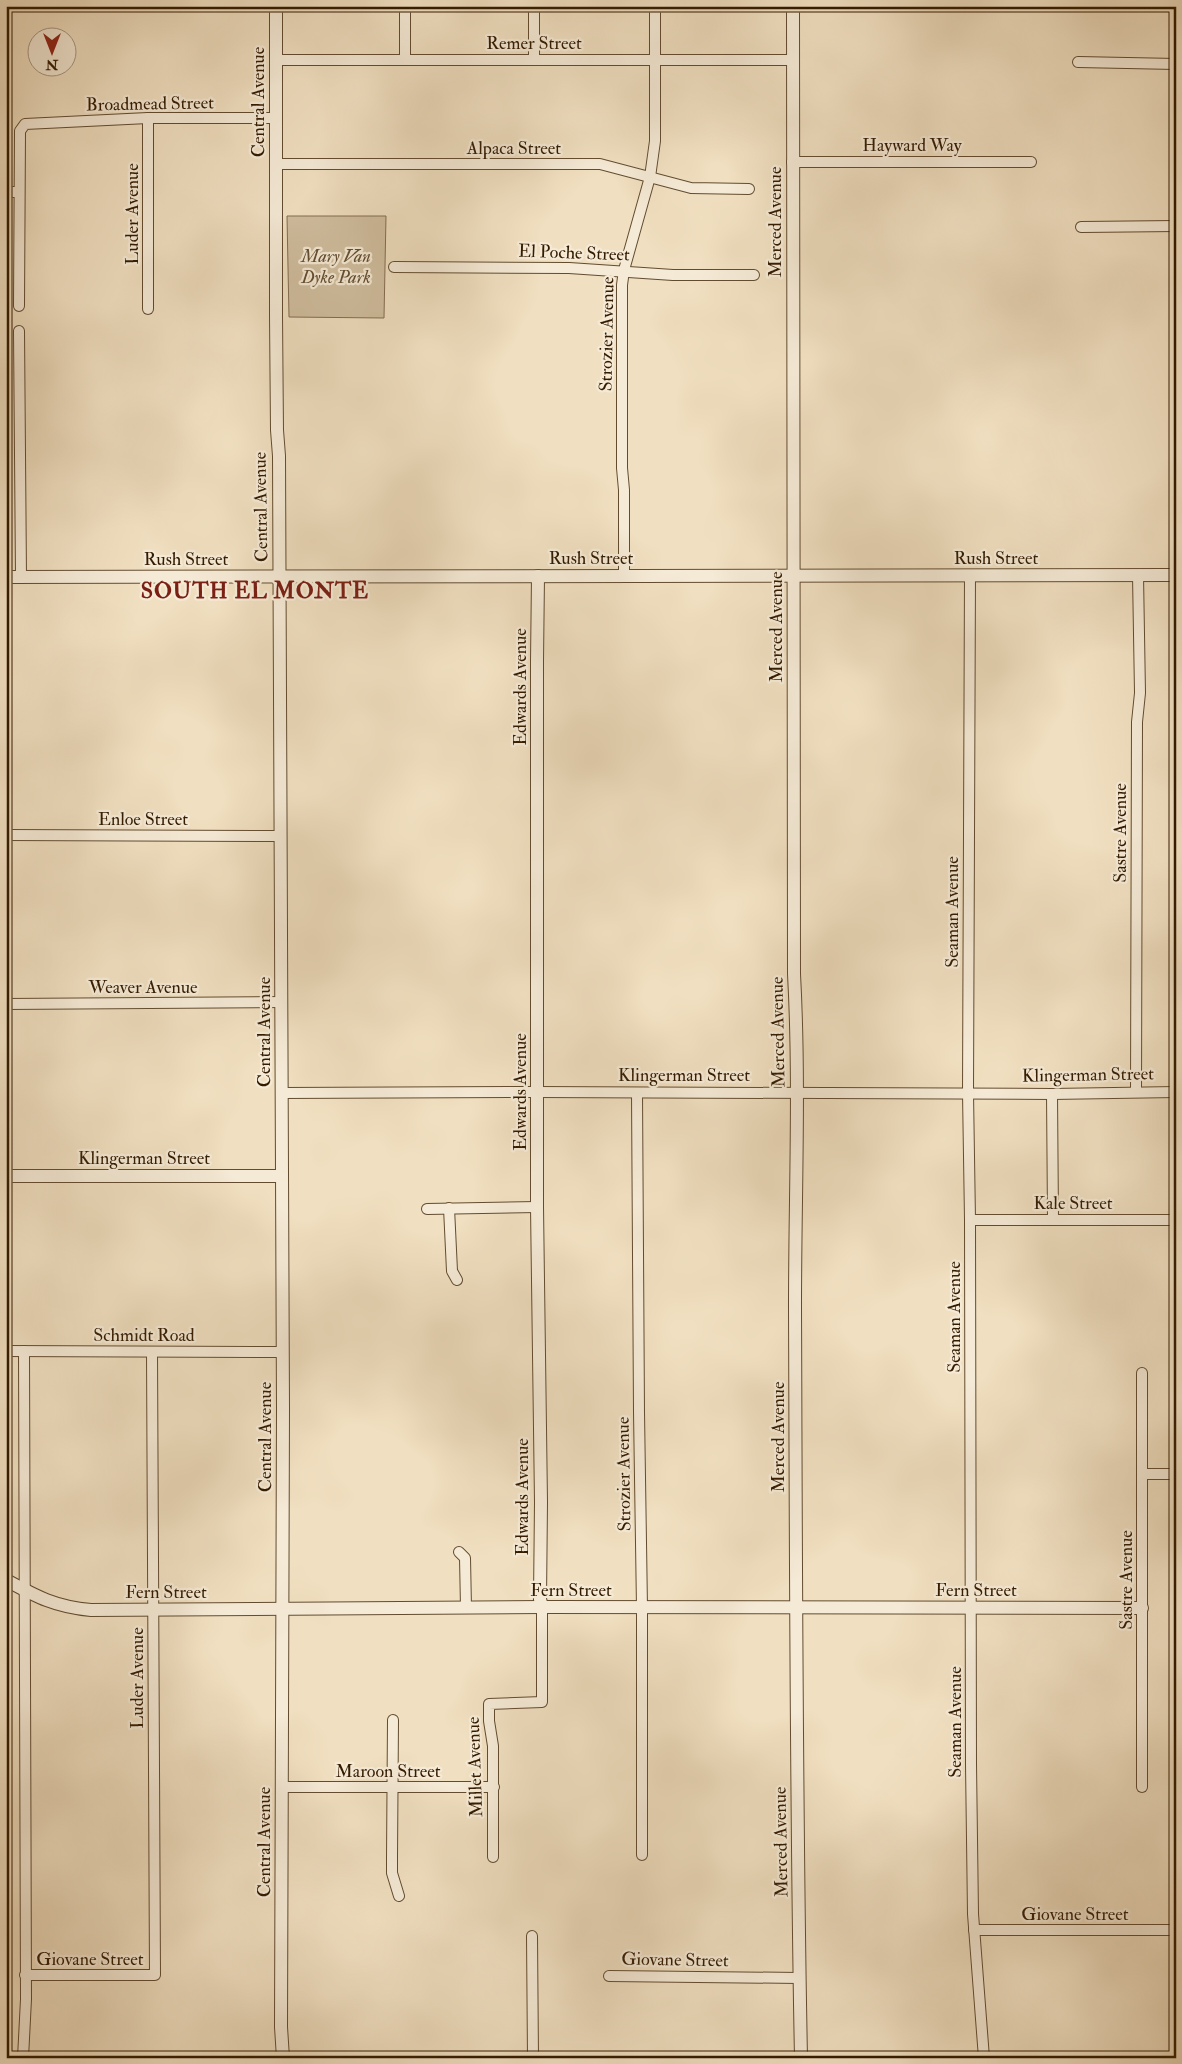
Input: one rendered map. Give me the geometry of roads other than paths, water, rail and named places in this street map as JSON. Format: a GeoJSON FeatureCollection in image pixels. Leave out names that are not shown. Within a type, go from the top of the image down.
{"type":"FeatureCollection","features":[{"type":"Feature","properties":{"kind":"street","name":"Central Avenue"},"geometry":{"type":"LineString","coordinates":[[276,6],[282,1352],[281,2027],[284,2058]]}},
{"type":"Feature","properties":{"kind":"street"},"geometry":{"type":"LineString","coordinates":[[405,6],[405,60]]}},
{"type":"Feature","properties":{"kind":"street"},"geometry":{"type":"LineString","coordinates":[[534,6],[534,60]]}},
{"type":"Feature","properties":{"kind":"street","name":"Strozier Avenue"},"geometry":{"type":"LineString","coordinates":[[624,576],[622,286],[624,270],[650,177],[656,121],[655,6]]}},
{"type":"Feature","properties":{"kind":"street","name":"Merced Avenue"},"geometry":{"type":"LineString","coordinates":[[793,6],[794,974],[797,1023],[795,1221],[801,2058]]}},
{"type":"Feature","properties":{"kind":"street","name":"Remer Street"},"geometry":{"type":"LineString","coordinates":[[276,60],[793,60]]}},
{"type":"Feature","properties":{"kind":"street"},"geometry":{"type":"LineString","coordinates":[[1078,62],[1176,64]]}},
{"type":"Feature","properties":{"kind":"street","name":"Broadmead Street"},"geometry":{"type":"LineString","coordinates":[[19,192],[20,131],[25,124],[148,118],[276,118]]}},
{"type":"Feature","properties":{"kind":"street","name":"Luder Avenue"},"geometry":{"type":"LineString","coordinates":[[148,118],[148,309]]}},
{"type":"Feature","properties":{"kind":"street","name":"Hayward Way"},"geometry":{"type":"LineString","coordinates":[[792,162],[1031,162]]}},
{"type":"Feature","properties":{"kind":"street","name":"Alpaca Street"},"geometry":{"type":"LineString","coordinates":[[276,164],[600,164],[691,188],[749,189]]}},
{"type":"Feature","properties":{"kind":"street"},"geometry":{"type":"LineString","coordinates":[[6,192],[19,192],[19,306]]}},
{"type":"Feature","properties":{"kind":"street"},"geometry":{"type":"LineString","coordinates":[[1081,227],[1176,226]]}},
{"type":"Feature","properties":{"kind":"street","name":"El Poche Street"},"geometry":{"type":"LineString","coordinates":[[394,267],[569,268],[624,270],[673,275],[754,274]]}},
{"type":"Feature","properties":{"kind":"street"},"geometry":{"type":"LineString","coordinates":[[19,331],[22,577]]}},
{"type":"Feature","properties":{"kind":"street","name":"Rush Street"},"geometry":{"type":"LineString","coordinates":[[6,577],[1176,575]]}},
{"type":"Feature","properties":{"kind":"street","name":"Edwards Avenue"},"geometry":{"type":"LineString","coordinates":[[538,576],[536,661],[537,1207],[541,1502],[540,1599],[542,1607]]}},
{"type":"Feature","properties":{"kind":"street","name":"Seaman Avenue"},"geometry":{"type":"LineString","coordinates":[[970,576],[968,1092],[974,1930],[984,2058]]}},
{"type":"Feature","properties":{"kind":"street","name":"Sastre Avenue"},"geometry":{"type":"LineString","coordinates":[[1136,1092],[1137,722],[1140,693],[1138,576]]}},
{"type":"Feature","properties":{"kind":"street","name":"Enloe Street"},"geometry":{"type":"LineString","coordinates":[[6,836],[280,836]]}},
{"type":"Feature","properties":{"kind":"street","name":"Weaver Avenue"},"geometry":{"type":"LineString","coordinates":[[6,1004],[281,1002]]}},
{"type":"Feature","properties":{"kind":"street","name":"Strozier Avenue"},"geometry":{"type":"LineString","coordinates":[[637,1092],[642,1608],[642,1855]]}},
{"type":"Feature","properties":{"kind":"street","name":"Klingerman Street"},"geometry":{"type":"LineString","coordinates":[[281,1093],[968,1092],[1052,1094],[1176,1092]]}},
{"type":"Feature","properties":{"kind":"street"},"geometry":{"type":"LineString","coordinates":[[1052,1094],[1053,1219]]}},
{"type":"Feature","properties":{"kind":"street","name":"Klingerman Street"},"geometry":{"type":"LineString","coordinates":[[6,1176],[281,1176]]}},
{"type":"Feature","properties":{"kind":"street"},"geometry":{"type":"LineString","coordinates":[[427,1209],[537,1207]]}},
{"type":"Feature","properties":{"kind":"street"},"geometry":{"type":"LineString","coordinates":[[449,1208],[452,1271],[457,1280]]}},
{"type":"Feature","properties":{"kind":"street","name":"Kale Street"},"geometry":{"type":"LineString","coordinates":[[970,1220],[1176,1220]]}},
{"type":"Feature","properties":{"kind":"street","name":"Schmidt Road"},"geometry":{"type":"LineString","coordinates":[[6,1351],[282,1352]]}},
{"type":"Feature","properties":{"kind":"street"},"geometry":{"type":"LineString","coordinates":[[24,1351],[26,1975],[24,2058]]}},
{"type":"Feature","properties":{"kind":"street","name":"Luder Avenue"},"geometry":{"type":"LineString","coordinates":[[152,1352],[155,1975]]}},
{"type":"Feature","properties":{"kind":"street","name":"Sastre Avenue"},"geometry":{"type":"LineString","coordinates":[[1142,1373],[1142,1787]]}},
{"type":"Feature","properties":{"kind":"street"},"geometry":{"type":"LineString","coordinates":[[1142,1474],[1176,1474]]}},
{"type":"Feature","properties":{"kind":"street"},"geometry":{"type":"LineString","coordinates":[[459,1552],[465,1558],[466,1608]]}},
{"type":"Feature","properties":{"kind":"street","name":"Fern Street"},"geometry":{"type":"LineString","coordinates":[[6,1580],[47,1602],[67,1608],[91,1610],[542,1607],[1142,1608]]}},
{"type":"Feature","properties":{"kind":"street","name":"Millet Avenue"},"geometry":{"type":"LineString","coordinates":[[493,1857],[493,1746],[489,1721],[489,1704],[542,1702],[542,1607]]}},
{"type":"Feature","properties":{"kind":"street"},"geometry":{"type":"LineString","coordinates":[[393,1720],[392,1866],[398,1896]]}},
{"type":"Feature","properties":{"kind":"street","name":"Maroon Street"},"geometry":{"type":"LineString","coordinates":[[282,1788],[494,1787]]}},
{"type":"Feature","properties":{"kind":"street","name":"Giovane Street"},"geometry":{"type":"LineString","coordinates":[[974,1930],[1176,1930]]}},
{"type":"Feature","properties":{"kind":"street"},"geometry":{"type":"LineString","coordinates":[[532,1936],[533,2058]]}},
{"type":"Feature","properties":{"kind":"street","name":"Giovane Street"},"geometry":{"type":"LineString","coordinates":[[26,1975],[155,1975]]}},
{"type":"Feature","properties":{"kind":"street","name":"Giovane Street"},"geometry":{"type":"LineString","coordinates":[[609,1976],[799,1978]]}},
{"type":"Feature","properties":{"kind":"district","name":"SOUTH EL MONTE"},"geometry":{"type":"Point","coordinates":[255,591]}},
{"type":"Feature","properties":{"kind":"park label","name":"Mary Van Dyke Park"},"geometry":{"type":"Point","coordinates":[336,266]}}]}
